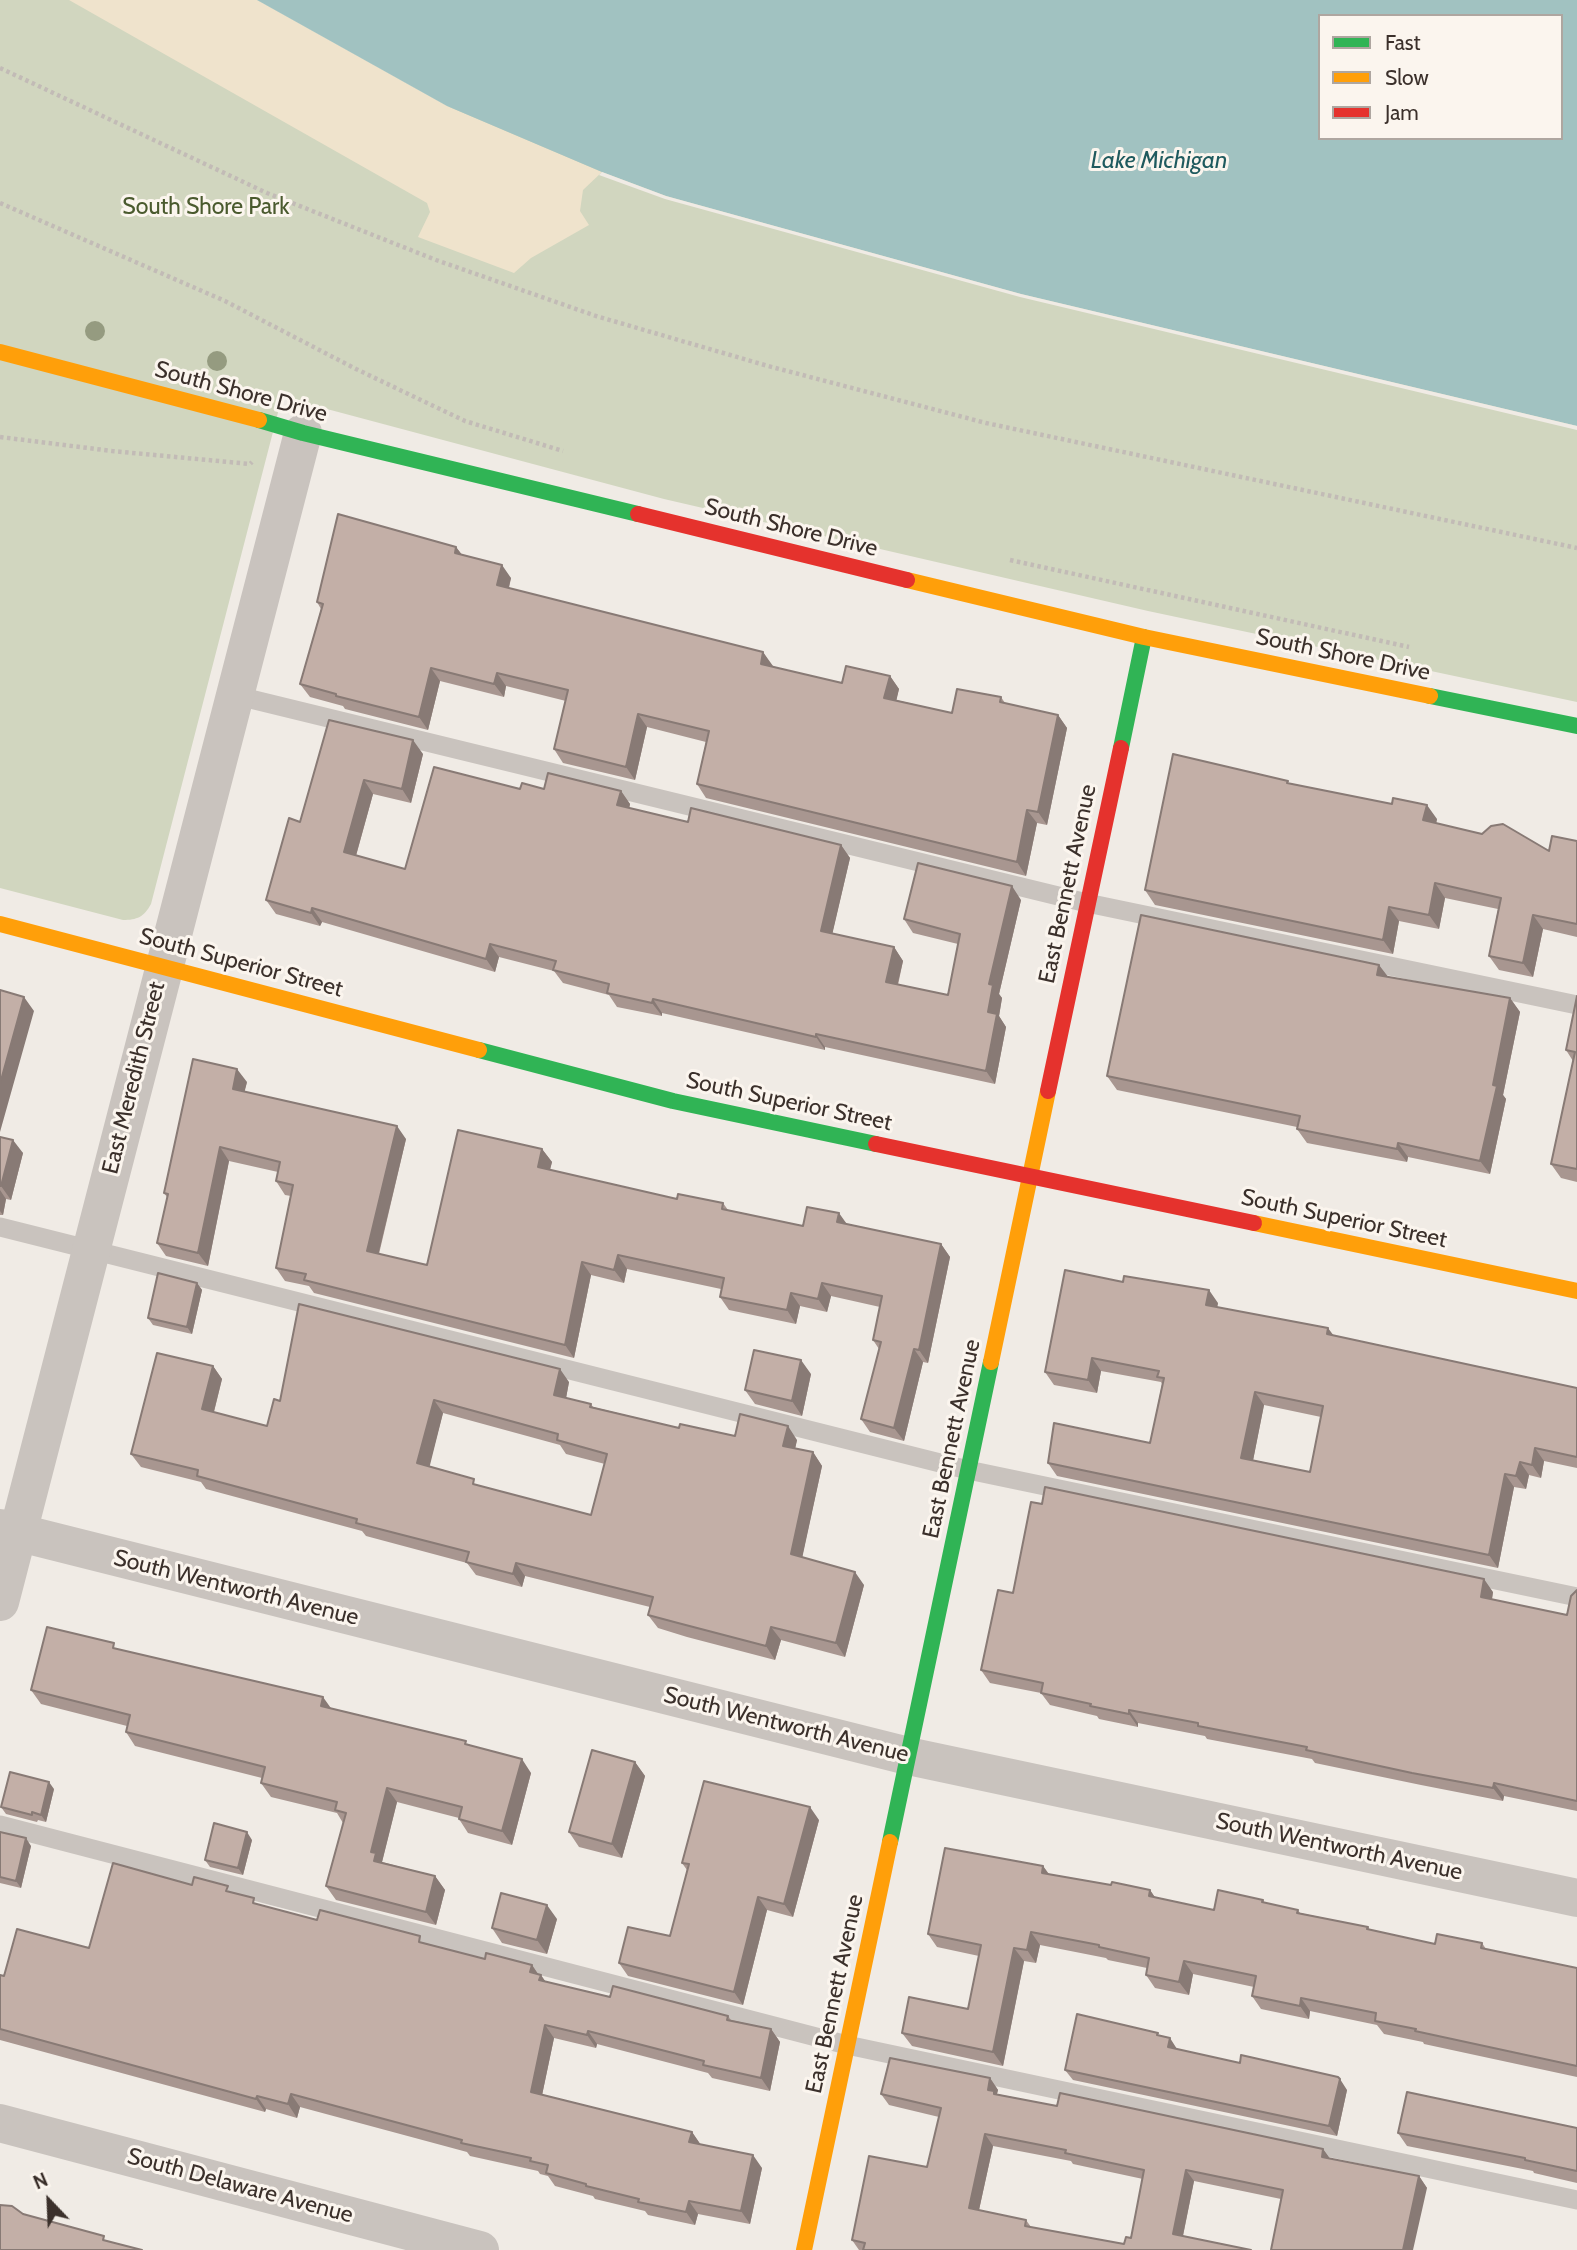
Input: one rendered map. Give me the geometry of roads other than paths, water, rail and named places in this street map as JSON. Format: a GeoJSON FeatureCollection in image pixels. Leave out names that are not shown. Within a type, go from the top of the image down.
{"type":"FeatureCollection","features":[{"type":"Feature","properties":{"kind":"street","name":"South Shore Drive"},"geometry":{"type":"LineString","coordinates":[[0,352],[303,433],[1144,637],[1577,726]]}},
{"type":"Feature","properties":{"kind":"street","name":"East Meredith Street"},"geometry":{"type":"LineString","coordinates":[[0,1602],[9,1531],[90,1250],[303,433]]}},
{"type":"Feature","properties":{"kind":"street","name":"East Bennett Avenue"},"geometry":{"type":"LineString","coordinates":[[804,2250],[1144,637]]}},
{"type":"Feature","properties":{"kind":"street","name":"South Superior Street"},"geometry":{"type":"LineString","coordinates":[[0,924],[673,1101],[1577,1291]]}},
{"type":"Feature","properties":{"kind":"street","name":"South Wentworth Avenue"},"geometry":{"type":"LineString","coordinates":[[9,1531],[908,1756],[1577,1898]]}},
{"type":"Feature","properties":{"kind":"street","name":"South Delaware Avenue"},"geometry":{"type":"LineString","coordinates":[[0,2123],[480,2250]]}},
{"type":"Feature","properties":{"kind":"lane"},"geometry":{"type":"LineString","coordinates":[[234,695],[1087,903],[1577,1005]]}},
{"type":"Feature","properties":{"kind":"lane"},"geometry":{"type":"LineString","coordinates":[[0,1227],[968,1470],[1577,1597]]}},
{"type":"Feature","properties":{"kind":"lane"},"geometry":{"type":"LineString","coordinates":[[0,1825],[847,2045],[1577,2200]]}},
{"type":"Feature","properties":{"kind":"water","name":"Lake Michigan"},"geometry":{"type":"Polygon","coordinates":[[[257,0],[1577,0],[1577,426],[1021,294],[666,196],[602,172],[447,106],[257,0]]]}},
{"type":"Feature","properties":{"kind":"park label","name":"South Shore Park"},"geometry":{"type":"Point","coordinates":[206,207]}}]}
